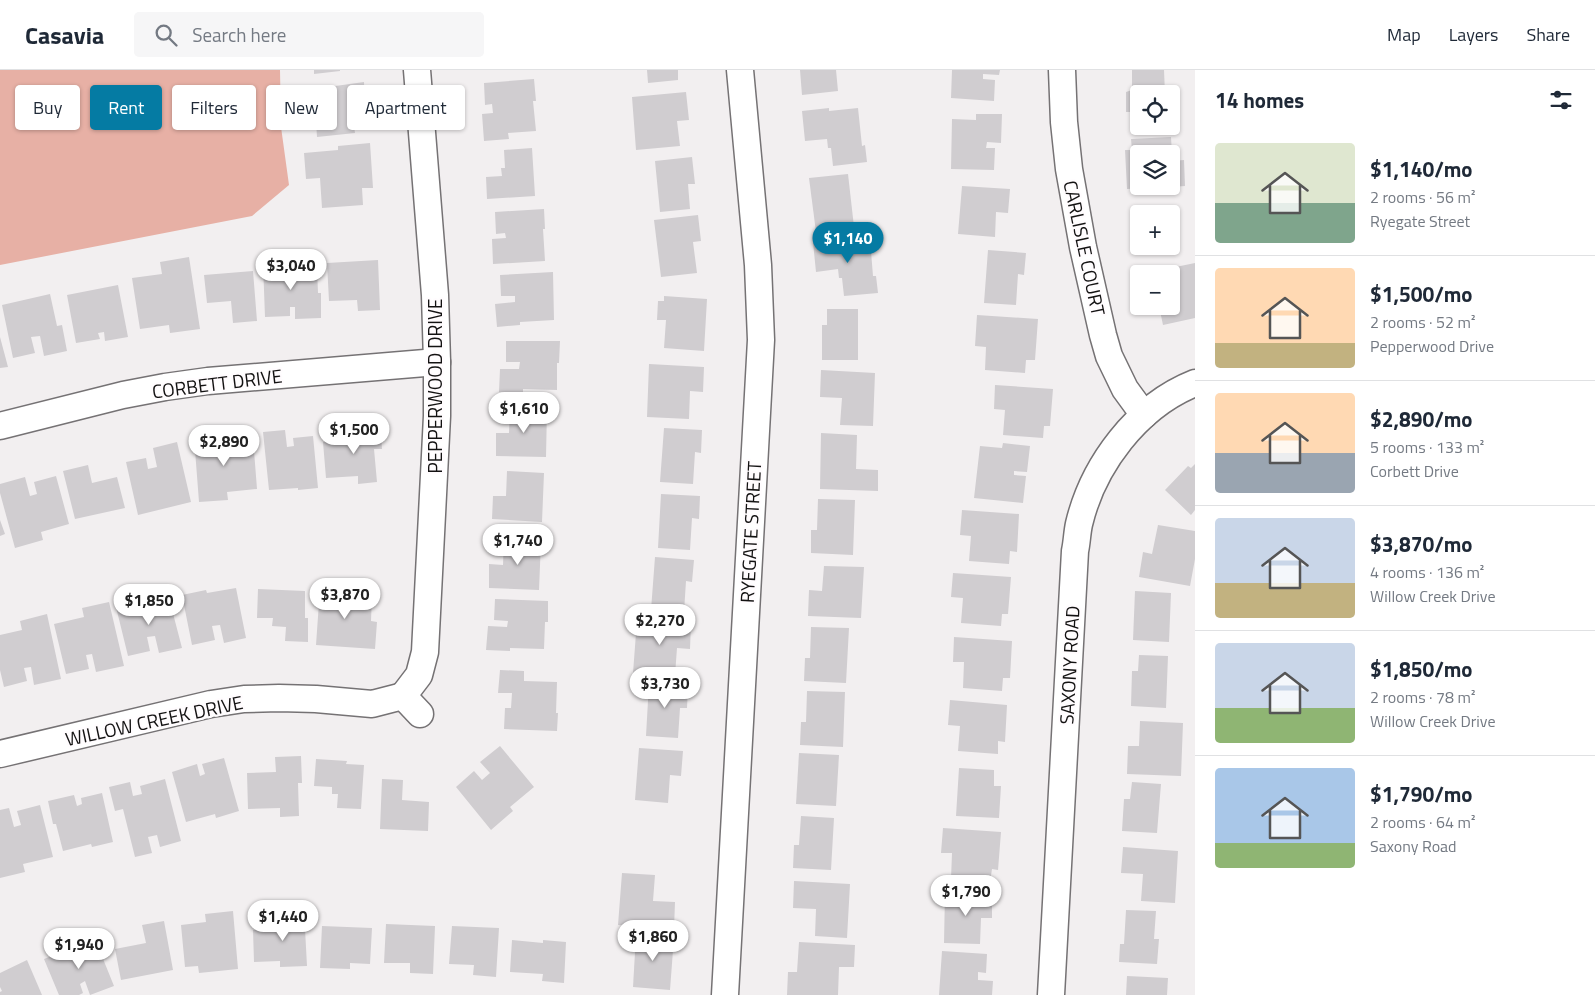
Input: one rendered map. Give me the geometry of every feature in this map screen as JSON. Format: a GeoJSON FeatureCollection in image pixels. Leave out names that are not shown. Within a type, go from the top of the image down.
{"type":"FeatureCollection","features":[{"type":"Feature","properties":{"kind":"street","name":"PEPPERWOOD DRIVE"},"geometry":{"type":"LineString","coordinates":[[412,705],[425,652],[437,416],[435,296],[417,70]]}},
{"type":"Feature","properties":{"kind":"street","name":"RYEGATE STREET"},"geometry":{"type":"LineString","coordinates":[[725,995],[761,340],[758,265],[740,70]]}},
{"type":"Feature","properties":{"kind":"street","name":"CARLISLE COURT"},"geometry":{"type":"LineString","coordinates":[[1062,70],[1064,122],[1069,169],[1083,247],[1103,335],[1109,356],[1125,388],[1144,415]]}},
{"type":"Feature","properties":{"kind":"street","name":"CORBETT DRIVE"},"geometry":{"type":"LineString","coordinates":[[0,426],[123,395],[165,387],[208,381],[437,362]]}},
{"type":"Feature","properties":{"kind":"street","name":"SAXONY ROAD"},"geometry":{"type":"LineString","coordinates":[[1051,995],[1079,524],[1091,489],[1104,462],[1122,438],[1144,415],[1168,398],[1195,383]]}},
{"type":"Feature","properties":{"kind":"street","name":"WILLOW CREEK DRIVE"},"geometry":{"type":"LineString","coordinates":[[0,754],[211,704],[244,700],[316,698],[372,704],[412,705]]}},
{"type":"Feature","properties":{"kind":"shaded area"},"geometry":{"type":"Polygon","coordinates":[[[0,70],[280,70],[280,85],[266,85],[266,130],[281,130],[289,185],[252,216],[0,265],[0,70]]]}},
{"type":"Feature","properties":{"kind":"building"},"geometry":{"type":"Polygon","coordinates":[[[314,70],[340,70],[340,71],[314,74],[314,70]]]}},
{"type":"Feature","properties":{"kind":"building"},"geometry":{"type":"Polygon","coordinates":[[[647,70],[678,70],[678,80],[648,83],[647,70]]]}},
{"type":"Feature","properties":{"kind":"building"},"geometry":{"type":"Polygon","coordinates":[[[800,70],[836,70],[838,91],[802,95],[800,70]]]}},
{"type":"Feature","properties":{"kind":"building"},"geometry":{"type":"Polygon","coordinates":[[[952,70],[1000,70],[999,75],[983,74],[983,79],[995,80],[994,101],[951,98],[952,70]]]}},
{"type":"Feature","properties":{"kind":"building"},"geometry":{"type":"Polygon","coordinates":[[[1132,70],[1164,70],[1165,85],[1132,85],[1132,70]]]}},
{"type":"Feature","properties":{"kind":"building"},"geometry":{"type":"Polygon","coordinates":[[[534,79],[536,101],[533,101],[536,131],[508,133],[509,139],[484,141],[482,114],[493,113],[492,104],[485,105],[484,83],[534,79]]]}},
{"type":"Feature","properties":{"kind":"building"},"geometry":{"type":"Polygon","coordinates":[[[364,82],[364,85],[347,85],[347,130],[355,130],[355,133],[317,137],[317,130],[337,130],[337,86],[364,82]]]}},
{"type":"Feature","properties":{"kind":"building"},"geometry":{"type":"Polygon","coordinates":[[[1130,91],[1130,112],[1126,112],[1126,92],[1130,91]]]}},
{"type":"Feature","properties":{"kind":"building"},"geometry":{"type":"Polygon","coordinates":[[[686,92],[689,120],[677,121],[680,146],[636,150],[632,97],[686,92]]]}},
{"type":"Feature","properties":{"kind":"building"},"geometry":{"type":"Polygon","coordinates":[[[829,108],[829,111],[858,108],[862,146],[865,145],[867,162],[833,166],[831,148],[828,148],[827,139],[805,141],[802,111],[829,108]]]}},
{"type":"Feature","properties":{"kind":"building"},"geometry":{"type":"Polygon","coordinates":[[[976,114],[1002,114],[1001,143],[987,142],[986,148],[995,148],[994,170],[951,169],[952,119],[976,120],[976,114]]]}},
{"type":"Feature","properties":{"kind":"building"},"geometry":{"type":"Polygon","coordinates":[[[1171,137],[1171,145],[1132,145],[1131,139],[1171,137]]]}},
{"type":"Feature","properties":{"kind":"building"},"geometry":{"type":"Polygon","coordinates":[[[370,143],[373,188],[362,188],[363,205],[322,208],[320,178],[306,179],[304,153],[338,150],[338,146],[370,143]]]}},
{"type":"Feature","properties":{"kind":"building"},"geometry":{"type":"Polygon","coordinates":[[[532,148],[535,196],[487,199],[486,177],[502,176],[501,168],[505,168],[504,150],[532,148]]]}},
{"type":"Feature","properties":{"kind":"building"},"geometry":{"type":"Polygon","coordinates":[[[1125,150],[1130,150],[1130,189],[1127,189],[1125,150]]]}},
{"type":"Feature","properties":{"kind":"building"},"geometry":{"type":"Polygon","coordinates":[[[692,157],[695,184],[688,184],[690,209],[660,212],[655,161],[692,157]]]}},
{"type":"Feature","properties":{"kind":"building"},"geometry":{"type":"Polygon","coordinates":[[[1180,160],[1184,160],[1185,186],[1180,186],[1180,160]]]}},
{"type":"Feature","properties":{"kind":"building"},"geometry":{"type":"Polygon","coordinates":[[[848,174],[854,227],[816,232],[809,178],[848,174]]]}},
{"type":"Feature","properties":{"kind":"building"},"geometry":{"type":"Polygon","coordinates":[[[962,186],[1010,189],[1008,213],[996,212],[995,237],[958,234],[962,186]]]}},
{"type":"Feature","properties":{"kind":"building"},"geometry":{"type":"Polygon","coordinates":[[[544,209],[545,261],[493,264],[492,239],[506,238],[505,233],[496,234],[495,212],[544,209]]]}},
{"type":"Feature","properties":{"kind":"building"},"geometry":{"type":"Polygon","coordinates":[[[698,215],[701,241],[693,242],[697,273],[661,277],[654,220],[698,215]]]}},
{"type":"Feature","properties":{"kind":"building"},"geometry":{"type":"Polygon","coordinates":[[[840,239],[841,242],[870,239],[873,276],[876,276],[878,293],[844,296],[842,278],[839,278],[838,269],[816,272],[813,242],[840,239]]]}},
{"type":"Feature","properties":{"kind":"building"},"geometry":{"type":"Polygon","coordinates":[[[988,250],[1026,253],[1024,275],[1018,274],[1016,305],[984,303],[988,250]]]}},
{"type":"Feature","properties":{"kind":"building"},"geometry":{"type":"Polygon","coordinates":[[[189,257],[200,329],[170,333],[169,325],[140,329],[132,278],[162,274],[160,262],[189,257]]]}},
{"type":"Feature","properties":{"kind":"building"},"geometry":{"type":"Polygon","coordinates":[[[378,260],[380,310],[358,311],[357,300],[329,301],[327,263],[378,260]]]}},
{"type":"Feature","properties":{"kind":"building"},"geometry":{"type":"Polygon","coordinates":[[[286,262],[286,268],[317,267],[318,293],[321,293],[321,318],[295,319],[295,307],[290,307],[290,316],[265,317],[263,263],[286,262]]]}},
{"type":"Feature","properties":{"kind":"building"},"geometry":{"type":"Polygon","coordinates":[[[1195,263],[1195,318],[1163,325],[1161,315],[1180,315],[1180,266],[1195,263]]]}},
{"type":"Feature","properties":{"kind":"building"},"geometry":{"type":"Polygon","coordinates":[[[253,271],[257,321],[233,323],[231,301],[207,303],[204,275],[253,271]]]}},
{"type":"Feature","properties":{"kind":"building"},"geometry":{"type":"Polygon","coordinates":[[[553,272],[554,320],[520,322],[520,325],[497,327],[495,304],[515,302],[515,296],[501,296],[500,275],[553,272]]]}},
{"type":"Feature","properties":{"kind":"building"},"geometry":{"type":"Polygon","coordinates":[[[118,285],[128,337],[105,341],[104,332],[98,333],[100,339],[76,343],[67,295],[118,285]]]}},
{"type":"Feature","properties":{"kind":"building"},"geometry":{"type":"Polygon","coordinates":[[[50,294],[57,326],[62,325],[67,351],[44,356],[40,336],[31,337],[35,353],[13,358],[2,305],[50,294]]]}},
{"type":"Feature","properties":{"kind":"building"},"geometry":{"type":"Polygon","coordinates":[[[664,296],[707,299],[704,351],[664,348],[666,320],[657,320],[658,301],[664,301],[664,296]]]}},
{"type":"Feature","properties":{"kind":"building"},"geometry":{"type":"Polygon","coordinates":[[[827,309],[858,309],[858,360],[822,360],[822,325],[827,325],[827,309]]]}},
{"type":"Feature","properties":{"kind":"building"},"geometry":{"type":"Polygon","coordinates":[[[977,315],[1038,319],[1035,360],[1026,360],[1025,373],[985,370],[986,347],[975,346],[977,315]]]}},
{"type":"Feature","properties":{"kind":"building"},"geometry":{"type":"Polygon","coordinates":[[[0,337],[8,367],[0,368],[0,337]]]}},
{"type":"Feature","properties":{"kind":"building"},"geometry":{"type":"Polygon","coordinates":[[[506,341],[560,341],[559,363],[557,363],[557,390],[523,389],[523,392],[499,392],[500,369],[519,369],[520,362],[506,362],[506,341]]]}},
{"type":"Feature","properties":{"kind":"building"},"geometry":{"type":"Polygon","coordinates":[[[649,364],[704,367],[703,392],[690,391],[689,419],[647,417],[649,364]]]}},
{"type":"Feature","properties":{"kind":"building"},"geometry":{"type":"Polygon","coordinates":[[[821,370],[875,373],[873,426],[840,425],[842,398],[820,397],[821,370]]]}},
{"type":"Feature","properties":{"kind":"building"},"geometry":{"type":"Polygon","coordinates":[[[995,385],[1053,389],[1050,426],[1044,426],[1043,438],[1003,435],[1005,410],[994,409],[995,385]]]}},
{"type":"Feature","properties":{"kind":"building"},"geometry":{"type":"Polygon","coordinates":[[[510,408],[547,408],[546,457],[496,456],[496,433],[509,433],[510,408]]]}},
{"type":"Feature","properties":{"kind":"building"},"geometry":{"type":"Polygon","coordinates":[[[380,423],[382,449],[374,449],[377,482],[358,484],[358,476],[326,478],[323,442],[355,439],[354,426],[380,423]]]}},
{"type":"Feature","properties":{"kind":"building"},"geometry":{"type":"Polygon","coordinates":[[[664,428],[702,430],[701,453],[695,452],[693,484],[660,482],[664,428]]]}},
{"type":"Feature","properties":{"kind":"building"},"geometry":{"type":"Polygon","coordinates":[[[285,430],[287,447],[294,446],[293,438],[313,436],[318,488],[269,490],[263,432],[285,430]]]}},
{"type":"Feature","properties":{"kind":"building"},"geometry":{"type":"Polygon","coordinates":[[[821,433],[857,435],[856,469],[878,470],[878,491],[820,489],[821,433]]]}},
{"type":"Feature","properties":{"kind":"building"},"geometry":{"type":"Polygon","coordinates":[[[222,435],[223,454],[230,453],[229,440],[253,438],[257,489],[227,492],[228,500],[199,502],[194,437],[222,435]]]}},
{"type":"Feature","properties":{"kind":"building"},"geometry":{"type":"Polygon","coordinates":[[[177,442],[191,502],[138,515],[126,462],[146,458],[148,469],[157,467],[153,448],[177,442]]]}},
{"type":"Feature","properties":{"kind":"building"},"geometry":{"type":"Polygon","coordinates":[[[1003,443],[1030,446],[1027,472],[1014,471],[1014,475],[1026,476],[1023,503],[974,498],[980,446],[1002,448],[1003,443]]]}},
{"type":"Feature","properties":{"kind":"building"},"geometry":{"type":"Polygon","coordinates":[[[1195,464],[1195,510],[1191,515],[1165,490],[1188,466],[1191,468],[1195,464]]]}},
{"type":"Feature","properties":{"kind":"building"},"geometry":{"type":"Polygon","coordinates":[[[88,465],[92,483],[117,477],[125,508],[75,519],[63,471],[88,465]]]}},
{"type":"Feature","properties":{"kind":"building"},"geometry":{"type":"Polygon","coordinates":[[[507,471],[544,473],[542,522],[492,519],[493,496],[506,496],[507,471]]]}},
{"type":"Feature","properties":{"kind":"building"},"geometry":{"type":"Polygon","coordinates":[[[56,476],[69,524],[41,532],[43,540],[15,548],[0,493],[0,484],[25,477],[30,496],[37,494],[34,482],[56,476]]]}},
{"type":"Feature","properties":{"kind":"building"},"geometry":{"type":"Polygon","coordinates":[[[661,494],[700,496],[699,519],[692,518],[690,550],[658,548],[661,494]]]}},
{"type":"Feature","properties":{"kind":"building"},"geometry":{"type":"Polygon","coordinates":[[[818,499],[855,500],[853,555],[811,553],[811,530],[817,530],[818,499]]]}},
{"type":"Feature","properties":{"kind":"building"},"geometry":{"type":"Polygon","coordinates":[[[962,510],[1019,514],[1017,552],[1010,551],[1009,564],[969,561],[971,536],[960,535],[962,510]]]}},
{"type":"Feature","properties":{"kind":"building"},"geometry":{"type":"Polygon","coordinates":[[[0,520],[5,534],[0,536],[0,520]]]}},
{"type":"Feature","properties":{"kind":"building"},"geometry":{"type":"Polygon","coordinates":[[[1158,525],[1195,531],[1195,559],[1190,586],[1139,577],[1143,552],[1152,554],[1158,525]]]}},
{"type":"Feature","properties":{"kind":"building"},"geometry":{"type":"Polygon","coordinates":[[[504,539],[541,541],[539,590],[489,588],[489,564],[503,565],[504,539]]]}},
{"type":"Feature","properties":{"kind":"building"},"geometry":{"type":"Polygon","coordinates":[[[655,557],[694,560],[692,582],[686,581],[684,612],[651,610],[655,557]]]}},
{"type":"Feature","properties":{"kind":"building"},"geometry":{"type":"Polygon","coordinates":[[[824,566],[864,567],[861,618],[808,616],[809,590],[822,591],[824,566]]]}},
{"type":"Feature","properties":{"kind":"building"},"geometry":{"type":"Polygon","coordinates":[[[953,573],[1011,577],[1008,614],[1002,614],[1001,626],[961,623],[963,598],[951,597],[953,573]]]}},
{"type":"Feature","properties":{"kind":"building"},"geometry":{"type":"Polygon","coordinates":[[[236,588],[246,638],[224,643],[220,625],[212,626],[215,640],[192,645],[182,595],[206,590],[207,593],[236,588]]]}},
{"type":"Feature","properties":{"kind":"building"},"geometry":{"type":"Polygon","coordinates":[[[320,588],[344,590],[344,594],[372,596],[371,621],[377,622],[375,649],[316,645],[320,588]]]}},
{"type":"Feature","properties":{"kind":"building"},"geometry":{"type":"Polygon","coordinates":[[[258,589],[305,591],[305,618],[308,618],[308,642],[285,641],[286,627],[272,626],[273,618],[257,618],[258,589]]]}},
{"type":"Feature","properties":{"kind":"building"},"geometry":{"type":"Polygon","coordinates":[[[1135,591],[1171,593],[1169,642],[1133,640],[1135,591]]]}},
{"type":"Feature","properties":{"kind":"building"},"geometry":{"type":"Polygon","coordinates":[[[169,598],[182,648],[159,653],[155,636],[147,637],[150,651],[128,656],[116,607],[139,601],[140,605],[169,598]]]}},
{"type":"Feature","properties":{"kind":"building"},"geometry":{"type":"Polygon","coordinates":[[[495,599],[548,601],[548,622],[545,622],[544,649],[510,648],[510,651],[486,650],[488,626],[507,627],[508,621],[494,620],[495,599]]]}},
{"type":"Feature","properties":{"kind":"building"},"geometry":{"type":"Polygon","coordinates":[[[109,602],[124,666],[96,672],[92,654],[86,655],[89,669],[66,674],[54,624],[84,617],[82,608],[109,602]]]}},
{"type":"Feature","properties":{"kind":"building"},"geometry":{"type":"Polygon","coordinates":[[[47,614],[61,679],[34,685],[31,667],[24,668],[27,681],[4,687],[0,670],[0,635],[22,630],[20,621],[47,614]]]}},
{"type":"Feature","properties":{"kind":"building"},"geometry":{"type":"Polygon","coordinates":[[[637,620],[691,623],[690,649],[677,648],[675,675],[633,673],[637,620]]]}},
{"type":"Feature","properties":{"kind":"building"},"geometry":{"type":"Polygon","coordinates":[[[811,627],[849,628],[846,683],[804,681],[805,658],[810,658],[811,627]]]}},
{"type":"Feature","properties":{"kind":"building"},"geometry":{"type":"Polygon","coordinates":[[[954,637],[1012,641],[1010,678],[1003,678],[1002,691],[963,688],[964,662],[953,662],[954,637]]]}},
{"type":"Feature","properties":{"kind":"building"},"geometry":{"type":"Polygon","coordinates":[[[1139,655],[1168,656],[1166,708],[1131,706],[1132,671],[1138,671],[1139,655]]]}},
{"type":"Feature","properties":{"kind":"building"},"geometry":{"type":"Polygon","coordinates":[[[500,670],[524,671],[524,681],[557,682],[557,731],[504,729],[505,708],[511,708],[512,693],[498,693],[500,670]]]}},
{"type":"Feature","properties":{"kind":"building"},"geometry":{"type":"Polygon","coordinates":[[[649,683],[688,686],[687,708],[680,708],[678,738],[646,736],[649,683]]]}},
{"type":"Feature","properties":{"kind":"building"},"geometry":{"type":"Polygon","coordinates":[[[807,691],[845,692],[843,747],[800,745],[801,722],[806,722],[807,691]]]}},
{"type":"Feature","properties":{"kind":"building"},"geometry":{"type":"Polygon","coordinates":[[[950,700],[1007,705],[1005,742],[998,741],[998,754],[958,751],[960,726],[948,725],[950,700]]]}},
{"type":"Feature","properties":{"kind":"building"},"geometry":{"type":"Polygon","coordinates":[[[1140,721],[1183,723],[1181,776],[1127,774],[1128,746],[1139,746],[1140,721]]]}},
{"type":"Feature","properties":{"kind":"building"},"geometry":{"type":"Polygon","coordinates":[[[500,746],[534,787],[510,807],[513,811],[491,830],[456,787],[474,771],[482,780],[490,773],[480,762],[500,746]]]}},
{"type":"Feature","properties":{"kind":"building"},"geometry":{"type":"Polygon","coordinates":[[[639,748],[683,751],[681,776],[670,775],[668,803],[635,800],[639,748]]]}},
{"type":"Feature","properties":{"kind":"building"},"geometry":{"type":"Polygon","coordinates":[[[799,753],[839,755],[836,806],[796,804],[799,753]]]}},
{"type":"Feature","properties":{"kind":"building"},"geometry":{"type":"Polygon","coordinates":[[[301,756],[302,783],[298,783],[299,816],[280,817],[280,808],[248,809],[247,773],[276,772],[275,757],[301,756]]]}},
{"type":"Feature","properties":{"kind":"building"},"geometry":{"type":"Polygon","coordinates":[[[224,758],[239,811],[216,818],[215,814],[186,822],[172,772],[197,764],[200,776],[205,774],[202,764],[224,758]]]}},
{"type":"Feature","properties":{"kind":"building"},"geometry":{"type":"Polygon","coordinates":[[[316,759],[347,761],[346,764],[364,765],[361,809],[337,808],[338,794],[332,794],[332,787],[314,786],[316,759]]]}},
{"type":"Feature","properties":{"kind":"building"},"geometry":{"type":"Polygon","coordinates":[[[959,768],[994,770],[994,786],[1001,786],[999,818],[956,816],[959,768]]]}},
{"type":"Feature","properties":{"kind":"building"},"geometry":{"type":"Polygon","coordinates":[[[165,779],[181,841],[160,847],[157,835],[148,837],[152,853],[135,857],[123,809],[115,811],[109,787],[130,782],[133,796],[142,794],[140,786],[165,779]]]}},
{"type":"Feature","properties":{"kind":"building"},"geometry":{"type":"Polygon","coordinates":[[[382,779],[403,780],[402,800],[429,802],[428,831],[380,829],[382,779]]]}},
{"type":"Feature","properties":{"kind":"building"},"geometry":{"type":"Polygon","coordinates":[[[1132,782],[1161,784],[1157,833],[1122,831],[1124,799],[1130,799],[1132,782]]]}},
{"type":"Feature","properties":{"kind":"building"},"geometry":{"type":"Polygon","coordinates":[[[102,793],[113,842],[92,847],[91,844],[63,851],[56,824],[53,824],[48,801],[74,795],[77,806],[82,804],[81,798],[102,793]]]}},
{"type":"Feature","properties":{"kind":"building"},"geometry":{"type":"Polygon","coordinates":[[[40,805],[53,857],[23,864],[25,872],[0,878],[0,810],[9,808],[14,827],[21,825],[17,811],[40,805]]]}},
{"type":"Feature","properties":{"kind":"building"},"geometry":{"type":"Polygon","coordinates":[[[801,816],[834,818],[831,870],[793,868],[794,845],[799,845],[801,816]]]}},
{"type":"Feature","properties":{"kind":"building"},"geometry":{"type":"Polygon","coordinates":[[[943,828],[1001,832],[998,870],[992,869],[990,882],[951,879],[952,853],[941,853],[943,828]]]}},
{"type":"Feature","properties":{"kind":"building"},"geometry":{"type":"Polygon","coordinates":[[[1123,847],[1178,851],[1175,903],[1141,901],[1143,874],[1121,873],[1123,847]]]}},
{"type":"Feature","properties":{"kind":"building"},"geometry":{"type":"Polygon","coordinates":[[[622,873],[655,875],[653,901],[675,902],[674,929],[618,925],[622,873]]]}},
{"type":"Feature","properties":{"kind":"building"},"geometry":{"type":"Polygon","coordinates":[[[794,881],[850,884],[847,938],[815,936],[816,909],[793,908],[794,881]]]}},
{"type":"Feature","properties":{"kind":"building"},"geometry":{"type":"Polygon","coordinates":[[[945,892],[992,894],[992,918],[981,918],[980,944],[944,943],[945,892]]]}},
{"type":"Feature","properties":{"kind":"building"},"geometry":{"type":"Polygon","coordinates":[[[304,910],[307,966],[280,967],[280,961],[254,962],[253,930],[283,928],[282,911],[304,910]]]}},
{"type":"Feature","properties":{"kind":"building"},"geometry":{"type":"Polygon","coordinates":[[[1126,910],[1156,911],[1154,939],[1159,939],[1157,964],[1119,962],[1120,944],[1124,944],[1126,910]]]}},
{"type":"Feature","properties":{"kind":"building"},"geometry":{"type":"Polygon","coordinates":[[[233,911],[238,969],[199,973],[198,966],[185,967],[181,925],[206,922],[205,914],[233,911]]]}},
{"type":"Feature","properties":{"kind":"building"},"geometry":{"type":"Polygon","coordinates":[[[164,921],[173,970],[121,980],[115,949],[146,943],[142,925],[164,921]]]}},
{"type":"Feature","properties":{"kind":"building"},"geometry":{"type":"Polygon","coordinates":[[[386,924],[435,926],[433,974],[410,973],[410,963],[384,963],[386,924]]]}},
{"type":"Feature","properties":{"kind":"building"},"geometry":{"type":"Polygon","coordinates":[[[322,926],[372,928],[370,964],[350,963],[350,969],[320,968],[322,926]]]}},
{"type":"Feature","properties":{"kind":"building"},"geometry":{"type":"Polygon","coordinates":[[[452,926],[499,928],[496,977],[473,975],[474,965],[449,964],[452,926]]]}},
{"type":"Feature","properties":{"kind":"building"},"geometry":{"type":"Polygon","coordinates":[[[636,935],[674,937],[670,990],[633,987],[636,935]]]}},
{"type":"Feature","properties":{"kind":"building"},"geometry":{"type":"Polygon","coordinates":[[[95,939],[114,986],[90,995],[85,981],[80,984],[83,993],[79,995],[59,995],[44,959],[95,939]]]}},
{"type":"Feature","properties":{"kind":"building"},"geometry":{"type":"Polygon","coordinates":[[[512,940],[543,943],[543,940],[566,942],[564,983],[542,981],[543,974],[510,972],[512,940]]]}},
{"type":"Feature","properties":{"kind":"building"},"geometry":{"type":"Polygon","coordinates":[[[799,942],[855,945],[854,967],[839,967],[838,995],[787,995],[788,972],[797,972],[799,942]]]}},
{"type":"Feature","properties":{"kind":"building"},"geometry":{"type":"Polygon","coordinates":[[[942,951],[987,954],[986,973],[978,972],[978,980],[993,981],[992,995],[939,995],[942,951]]]}},
{"type":"Feature","properties":{"kind":"building"},"geometry":{"type":"Polygon","coordinates":[[[27,960],[42,995],[0,995],[2,991],[0,987],[0,973],[27,960]]]}},
{"type":"Feature","properties":{"kind":"building"},"geometry":{"type":"Polygon","coordinates":[[[1127,976],[1168,978],[1167,995],[1126,995],[1127,976]]]}}]}
